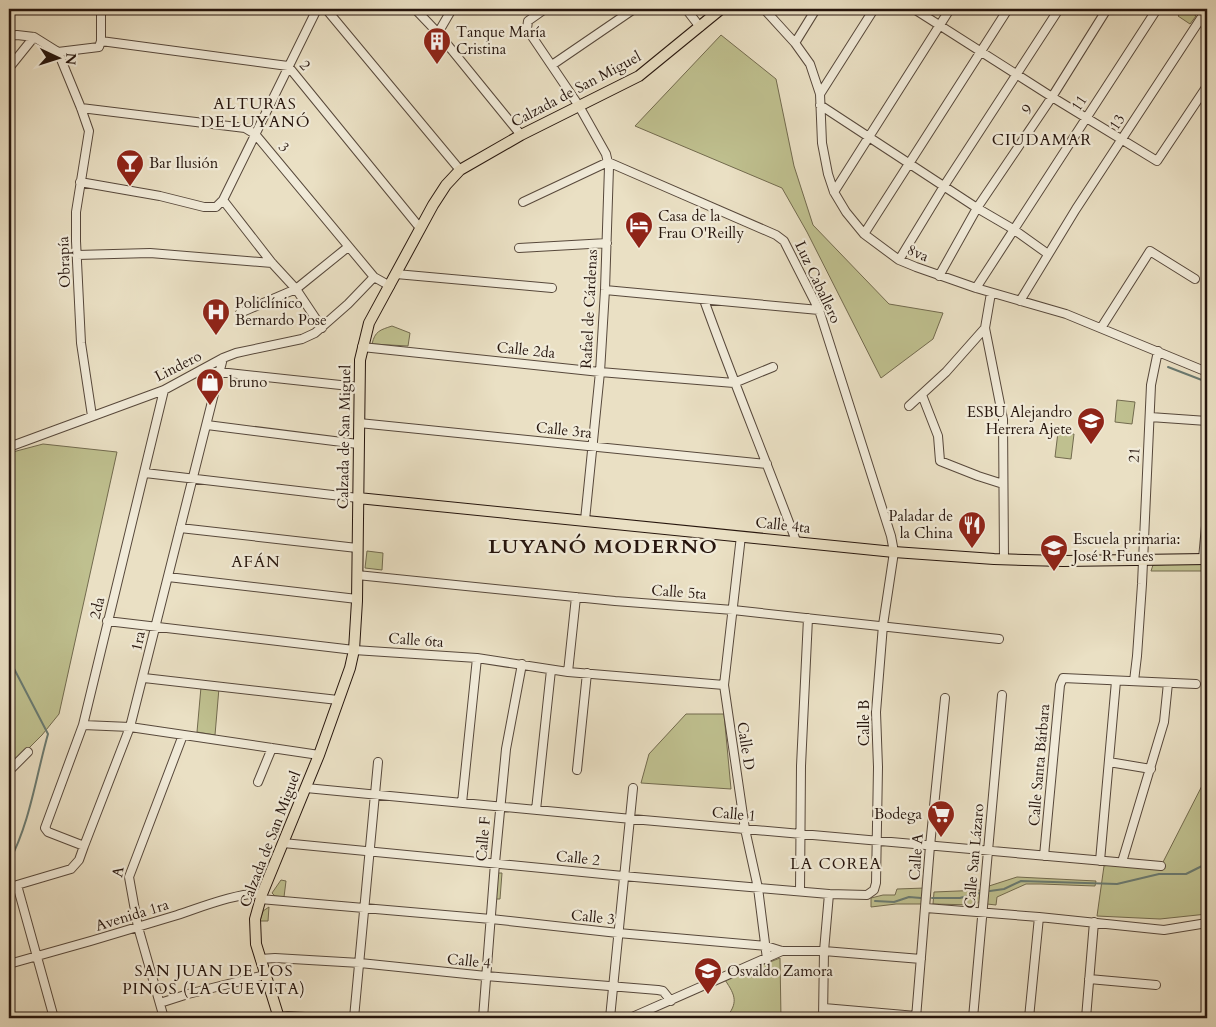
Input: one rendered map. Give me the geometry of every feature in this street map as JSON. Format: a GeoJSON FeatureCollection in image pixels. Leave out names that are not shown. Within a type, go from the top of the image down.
{"type":"FeatureCollection","features":[{"type":"Feature","properties":{"kind":"main road","name":"Calzada de San Miguel"},"geometry":{"type":"LineString","coordinates":[[278,1017],[256,944],[254,927],[261,896],[319,755],[350,668],[354,650],[358,548],[359,387],[362,347],[369,323],[420,228],[446,186],[460,170],[521,135],[639,76],[721,9]]}},
{"type":"Feature","properties":{"kind":"main road","name":"Calle 4ta"},"geometry":{"type":"LineString","coordinates":[[358,498],[894,552],[1004,560],[1063,562],[1205,559]]}},
{"type":"Feature","properties":{"kind":"street"},"geometry":{"type":"LineString","coordinates":[[100,44],[101,9]]}},
{"type":"Feature","properties":{"kind":"street"},"geometry":{"type":"LineString","coordinates":[[80,182],[160,196],[204,207],[216,207],[223,200],[317,9]]}},
{"type":"Feature","properties":{"kind":"street"},"geometry":{"type":"LineString","coordinates":[[326,9],[460,170]]}},
{"type":"Feature","properties":{"kind":"street"},"geometry":{"type":"LineString","coordinates":[[415,9],[438,34],[521,135]]}},
{"type":"Feature","properties":{"kind":"street"},"geometry":{"type":"LineString","coordinates":[[438,34],[452,9]]}},
{"type":"Feature","properties":{"kind":"street","name":"Rafael de Cárdenas"},"geometry":{"type":"LineString","coordinates":[[545,9],[528,21],[527,28],[579,106],[608,162],[607,243],[600,372],[586,520]]}},
{"type":"Feature","properties":{"kind":"street"},"geometry":{"type":"LineString","coordinates":[[552,65],[634,9]]}},
{"type":"Feature","properties":{"kind":"street"},"geometry":{"type":"LineString","coordinates":[[686,9],[700,27]]}},
{"type":"Feature","properties":{"kind":"street","name":"8va"},"geometry":{"type":"LineString","coordinates":[[764,9],[810,64],[820,94],[822,142],[828,174],[834,192],[846,212],[864,234],[899,260],[976,288],[1066,314],[1207,372]]}},
{"type":"Feature","properties":{"kind":"street"},"geometry":{"type":"LineString","coordinates":[[795,44],[816,9]]}},
{"type":"Feature","properties":{"kind":"street"},"geometry":{"type":"LineString","coordinates":[[820,94],[874,9]]}},
{"type":"Feature","properties":{"kind":"street"},"geometry":{"type":"LineString","coordinates":[[914,9],[1156,161],[1207,86]]}},
{"type":"Feature","properties":{"kind":"street"},"geometry":{"type":"LineString","coordinates":[[834,192],[950,9]]}},
{"type":"Feature","properties":{"kind":"street"},"geometry":{"type":"LineString","coordinates":[[864,234],[1008,9]]}},
{"type":"Feature","properties":{"kind":"street"},"geometry":{"type":"LineString","coordinates":[[899,260],[944,186],[1059,9]]}},
{"type":"Feature","properties":{"kind":"street","name":"9"},"geometry":{"type":"LineString","coordinates":[[939,276],[977,208],[1052,97],[1107,9]]}},
{"type":"Feature","properties":{"kind":"street","name":"11"},"geometry":{"type":"LineString","coordinates":[[976,288],[1157,9]]}},
{"type":"Feature","properties":{"kind":"street","name":"13"},"geometry":{"type":"LineString","coordinates":[[1020,301],[1048,254],[1205,11]]}},
{"type":"Feature","properties":{"kind":"street"},"geometry":{"type":"LineString","coordinates":[[9,36],[34,37],[58,52]]}},
{"type":"Feature","properties":{"kind":"street"},"geometry":{"type":"LineString","coordinates":[[9,68],[34,37]]}},
{"type":"Feature","properties":{"kind":"street","name":"2"},"geometry":{"type":"LineString","coordinates":[[58,52],[100,44],[288,66],[420,228]]}},
{"type":"Feature","properties":{"kind":"street","name":"Obrapía"},"geometry":{"type":"LineString","coordinates":[[58,52],[82,108],[89,131],[76,212],[81,343],[92,416]]}},
{"type":"Feature","properties":{"kind":"street"},"geometry":{"type":"LineString","coordinates":[[820,105],[977,208],[1013,229],[1048,254]]}},
{"type":"Feature","properties":{"kind":"street"},"geometry":{"type":"LineString","coordinates":[[82,108],[245,128],[255,134]]}},
{"type":"Feature","properties":{"kind":"street","name":"3"},"geometry":{"type":"LineString","coordinates":[[255,134],[374,278],[390,286]]}},
{"type":"Feature","properties":{"kind":"street"},"geometry":{"type":"LineString","coordinates":[[523,202],[608,162]]}},
{"type":"Feature","properties":{"kind":"street","name":"Luz Caballero"},"geometry":{"type":"LineString","coordinates":[[608,162],[776,235],[784,241],[820,310],[891,536],[894,552]]}},
{"type":"Feature","properties":{"kind":"street"},"geometry":{"type":"LineString","coordinates":[[223,200],[272,263],[296,288],[322,328]]}},
{"type":"Feature","properties":{"kind":"street"},"geometry":{"type":"LineString","coordinates":[[519,248],[607,243]]}},
{"type":"Feature","properties":{"kind":"street"},"geometry":{"type":"LineString","coordinates":[[240,313],[296,288],[348,247]]}},
{"type":"Feature","properties":{"kind":"street"},"geometry":{"type":"LineString","coordinates":[[1101,328],[1150,251],[1195,279]]}},
{"type":"Feature","properties":{"kind":"street"},"geometry":{"type":"LineString","coordinates":[[77,256],[150,253],[272,263]]}},
{"type":"Feature","properties":{"kind":"street"},"geometry":{"type":"LineString","coordinates":[[396,274],[552,288]]}},
{"type":"Feature","properties":{"kind":"street","name":"Lindero"},"geometry":{"type":"LineString","coordinates":[[9,447],[164,390],[223,358],[302,339],[322,328],[374,278]]}},
{"type":"Feature","properties":{"kind":"street"},"geometry":{"type":"LineString","coordinates":[[605,290],[820,310]]}},
{"type":"Feature","properties":{"kind":"street"},"geometry":{"type":"LineString","coordinates":[[992,292],[986,328],[1003,419],[1004,560]]}},
{"type":"Feature","properties":{"kind":"street"},"geometry":{"type":"LineString","coordinates":[[704,300],[734,383],[796,541]]}},
{"type":"Feature","properties":{"kind":"street"},"geometry":{"type":"LineString","coordinates":[[909,406],[922,395],[986,328]]}},
{"type":"Feature","properties":{"kind":"street","name":"Calle 2da"},"geometry":{"type":"LineString","coordinates":[[362,347],[600,372],[734,383],[773,366]]}},
{"type":"Feature","properties":{"kind":"street","name":"21"},"geometry":{"type":"LineString","coordinates":[[1134,681],[1138,641],[1151,385],[1158,352]]}},
{"type":"Feature","properties":{"kind":"street","name":"1ra"},"geometry":{"type":"LineString","coordinates":[[36,957],[17,885],[71,869],[78,860],[84,846],[130,727],[144,678],[223,358]]}},
{"type":"Feature","properties":{"kind":"street"},"geometry":{"type":"LineString","coordinates":[[201,370],[359,387]]}},
{"type":"Feature","properties":{"kind":"street","name":"2da"},"geometry":{"type":"LineString","coordinates":[[84,846],[48,832],[45,828],[83,725],[164,390]]}},
{"type":"Feature","properties":{"kind":"street"},"geometry":{"type":"LineString","coordinates":[[922,395],[938,436],[940,461],[970,474],[1003,484]]}},
{"type":"Feature","properties":{"kind":"street"},"geometry":{"type":"LineString","coordinates":[[1150,417],[1207,422]]}},
{"type":"Feature","properties":{"kind":"street","name":"Calle 3ra"},"geometry":{"type":"LineString","coordinates":[[359,423],[767,464]]}},
{"type":"Feature","properties":{"kind":"street"},"geometry":{"type":"LineString","coordinates":[[207,425],[358,444]]}},
{"type":"Feature","properties":{"kind":"street"},"geometry":{"type":"LineString","coordinates":[[145,473],[358,498]]}},
{"type":"Feature","properties":{"kind":"street"},"geometry":{"type":"LineString","coordinates":[[1205,559],[1207,515]]}},
{"type":"Feature","properties":{"kind":"street"},"geometry":{"type":"LineString","coordinates":[[180,528],[358,548]]}},
{"type":"Feature","properties":{"kind":"street","name":"Calle D"},"geometry":{"type":"LineString","coordinates":[[741,536],[724,685],[745,829],[758,888],[767,959]]}},
{"type":"Feature","properties":{"kind":"street","name":"Calle B"},"geometry":{"type":"LineString","coordinates":[[871,894],[876,883],[878,767],[876,712],[883,625],[894,552]]}},
{"type":"Feature","properties":{"kind":"street","name":"Calle 5ta"},"geometry":{"type":"LineString","coordinates":[[357,574],[576,597],[883,625],[999,639]]}},
{"type":"Feature","properties":{"kind":"street"},"geometry":{"type":"LineString","coordinates":[[168,577],[357,600]]}},
{"type":"Feature","properties":{"kind":"street"},"geometry":{"type":"LineString","coordinates":[[568,672],[576,597]]}},
{"type":"Feature","properties":{"kind":"street"},"geometry":{"type":"LineString","coordinates":[[800,891],[801,766],[808,618]]}},
{"type":"Feature","properties":{"kind":"street","name":"Calle 6ta"},"geometry":{"type":"LineString","coordinates":[[107,621],[354,650],[477,658],[568,672],[724,685]]}},
{"type":"Feature","properties":{"kind":"street"},"geometry":{"type":"LineString","coordinates":[[462,803],[477,658]]}},
{"type":"Feature","properties":{"kind":"street","name":"Calle F"},"geometry":{"type":"LineString","coordinates":[[483,1018],[506,749],[522,664]]}},
{"type":"Feature","properties":{"kind":"street"},"geometry":{"type":"LineString","coordinates":[[536,810],[551,670]]}},
{"type":"Feature","properties":{"kind":"street"},"geometry":{"type":"LineString","coordinates":[[577,770],[587,674]]}},
{"type":"Feature","properties":{"kind":"street"},"geometry":{"type":"LineString","coordinates":[[144,678],[338,700]]}},
{"type":"Feature","properties":{"kind":"street","name":"Calle Santa Bárbara"},"geometry":{"type":"LineString","coordinates":[[1044,856],[1060,685],[1063,678],[1116,681]]}},
{"type":"Feature","properties":{"kind":"street"},"geometry":{"type":"LineString","coordinates":[[1100,861],[1116,681],[1196,684]]}},
{"type":"Feature","properties":{"kind":"street"},"geometry":{"type":"LineString","coordinates":[[1122,862],[1164,722],[1168,683]]}},
{"type":"Feature","properties":{"kind":"street","name":"Calle San Lázaro"},"geometry":{"type":"LineString","coordinates":[[973,1018],[1002,695]]}},
{"type":"Feature","properties":{"kind":"street","name":"Calle A"},"geometry":{"type":"LineString","coordinates":[[916,1017],[930,846],[945,698]]}},
{"type":"Feature","properties":{"kind":"street"},"geometry":{"type":"LineString","coordinates":[[83,725],[130,727],[319,755]]}},
{"type":"Feature","properties":{"kind":"street","name":"A"},"geometry":{"type":"LineString","coordinates":[[164,1018],[138,928],[129,884],[130,871],[183,735]]}},
{"type":"Feature","properties":{"kind":"street"},"geometry":{"type":"LineString","coordinates":[[258,782],[272,748]]}},
{"type":"Feature","properties":{"kind":"street"},"geometry":{"type":"LineString","coordinates":[[9,771],[28,752]]}},
{"type":"Feature","properties":{"kind":"street"},"geometry":{"type":"LineString","coordinates":[[354,1018],[378,762]]}},
{"type":"Feature","properties":{"kind":"street"},"geometry":{"type":"LineString","coordinates":[[1108,762],[1151,769]]}},
{"type":"Feature","properties":{"kind":"street","name":"Calle 1"},"geometry":{"type":"LineString","coordinates":[[306,788],[1160,866]]}},
{"type":"Feature","properties":{"kind":"street"},"geometry":{"type":"LineString","coordinates":[[610,1018],[633,788]]}},
{"type":"Feature","properties":{"kind":"street","name":"Calle 2"},"geometry":{"type":"LineString","coordinates":[[283,843],[758,888],[864,896],[871,894]]}},
{"type":"Feature","properties":{"kind":"street","name":"Avenida 1ra"},"geometry":{"type":"LineString","coordinates":[[9,964],[138,928],[232,898],[253,894],[261,896]]}},
{"type":"Feature","properties":{"kind":"street"},"geometry":{"type":"LineString","coordinates":[[823,1018],[824,951],[829,894]]}},
{"type":"Feature","properties":{"kind":"street","name":"Calle 3"},"geometry":{"type":"LineString","coordinates":[[261,896],[364,908],[766,946],[782,951],[824,951],[922,959]]}},
{"type":"Feature","properties":{"kind":"street"},"geometry":{"type":"LineString","coordinates":[[926,908],[1094,922],[1164,930],[1207,923]]}},
{"type":"Feature","properties":{"kind":"street"},"geometry":{"type":"LineString","coordinates":[[1029,1018],[1039,917]]}},
{"type":"Feature","properties":{"kind":"street"},"geometry":{"type":"LineString","coordinates":[[1086,1018],[1094,922]]}},
{"type":"Feature","properties":{"kind":"street"},"geometry":{"type":"LineString","coordinates":[[630,1018],[639,1016],[782,951]]}},
{"type":"Feature","properties":{"kind":"street"},"geometry":{"type":"LineString","coordinates":[[36,957],[54,1018]]}},
{"type":"Feature","properties":{"kind":"street","name":"Calle 4"},"geometry":{"type":"LineString","coordinates":[[260,959],[275,958],[360,963],[664,991],[671,1001]]}},
{"type":"Feature","properties":{"kind":"street"},"geometry":{"type":"LineString","coordinates":[[160,1003],[265,975]]}},
{"type":"Feature","properties":{"kind":"street"},"geometry":{"type":"LineString","coordinates":[[1089,979],[1156,985]]}},
{"type":"Feature","properties":{"kind":"street"},"geometry":{"type":"LineString","coordinates":[[824,1008],[916,1017]]}},
{"type":"Feature","properties":{"kind":"street"},"geometry":{"type":"LineString","coordinates":[[278,1017],[324,1018]]}},
{"type":"Feature","properties":{"kind":"green space"},"geometry":{"type":"Polygon","coordinates":[[[1184,9],[1187,9],[1196,16],[1190,24],[1178,16],[1184,9]]]}},
{"type":"Feature","properties":{"kind":"green space"},"geometry":{"type":"Polygon","coordinates":[[[721,35],[776,79],[794,166],[813,225],[889,304],[943,313],[933,339],[881,378],[807,232],[782,188],[635,126],[721,35]]]}},
{"type":"Feature","properties":{"kind":"green space"},"geometry":{"type":"Polygon","coordinates":[[[392,326],[410,333],[408,346],[372,344],[379,332],[392,326]]]}},
{"type":"Feature","properties":{"kind":"green space"},"geometry":{"type":"Polygon","coordinates":[[[1117,400],[1135,402],[1132,424],[1115,422],[1117,400]]]}},
{"type":"Feature","properties":{"kind":"green space"},"geometry":{"type":"Polygon","coordinates":[[[1058,432],[1074,434],[1071,459],[1055,457],[1058,432]]]}},
{"type":"Feature","properties":{"kind":"green space"},"geometry":{"type":"Polygon","coordinates":[[[43,444],[117,452],[59,714],[42,735],[9,768],[9,453],[43,444]]]}},
{"type":"Feature","properties":{"kind":"green space"},"geometry":{"type":"Polygon","coordinates":[[[367,551],[383,553],[382,570],[365,568],[367,551]]]}},
{"type":"Feature","properties":{"kind":"green space"},"geometry":{"type":"Polygon","coordinates":[[[1207,563],[1207,571],[1151,571],[1153,565],[1207,563]]]}},
{"type":"Feature","properties":{"kind":"green space"},"geometry":{"type":"Polygon","coordinates":[[[201,687],[219,688],[215,735],[197,732],[201,687]]]}},
{"type":"Feature","properties":{"kind":"green space"},"geometry":{"type":"Polygon","coordinates":[[[686,714],[724,714],[731,789],[641,783],[649,754],[686,714]]]}},
{"type":"Feature","properties":{"kind":"green space"},"geometry":{"type":"Polygon","coordinates":[[[1207,776],[1207,914],[1160,919],[1097,916],[1104,866],[1122,862],[1161,866],[1207,776]]]}},
{"type":"Feature","properties":{"kind":"green space"},"geometry":{"type":"Polygon","coordinates":[[[498,873],[502,873],[500,899],[496,899],[498,873]]]}},
{"type":"Feature","properties":{"kind":"green space"},"geometry":{"type":"Polygon","coordinates":[[[1017,877],[1096,881],[1095,886],[1026,884],[997,897],[996,905],[987,904],[989,886],[1017,877]]]}},
{"type":"Feature","properties":{"kind":"green space"},"geometry":{"type":"Polygon","coordinates":[[[281,880],[286,881],[284,897],[275,896],[272,893],[281,880]]]}},
{"type":"Feature","properties":{"kind":"green space"},"geometry":{"type":"Polygon","coordinates":[[[925,888],[923,904],[896,904],[871,907],[871,898],[895,895],[897,889],[925,888]]]}},
{"type":"Feature","properties":{"kind":"green space"},"geometry":{"type":"Polygon","coordinates":[[[982,890],[981,900],[975,905],[933,904],[934,892],[982,890]]]}},
{"type":"Feature","properties":{"kind":"green space"},"geometry":{"type":"Polygon","coordinates":[[[269,907],[268,921],[260,921],[263,911],[269,907]]]}},
{"type":"Feature","properties":{"kind":"green space"},"geometry":{"type":"Polygon","coordinates":[[[780,958],[781,1018],[726,1018],[734,1004],[734,999],[725,980],[780,958]]]}},
{"type":"Feature","properties":{"kind":"waterway"},"geometry":{"type":"LineString","coordinates":[[1168,367],[1207,382]]}},
{"type":"Feature","properties":{"kind":"waterway"},"geometry":{"type":"LineString","coordinates":[[9,659],[48,734],[27,815],[9,862]]}},
{"type":"Feature","properties":{"kind":"waterway"},"geometry":{"type":"LineString","coordinates":[[990,891],[1004,889],[1021,881],[1117,884],[1159,874],[1186,874],[1202,866],[1207,859]]}},
{"type":"Feature","properties":{"kind":"waterway"},"geometry":{"type":"LineString","coordinates":[[932,898],[960,898],[979,893]]}},
{"type":"Feature","properties":{"kind":"waterway"},"geometry":{"type":"LineString","coordinates":[[875,901],[894,902],[909,897],[921,898]]}},
{"type":"Feature","properties":{"kind":"place","name":"Tanque María Cristina"},"geometry":{"type":"Point","coordinates":[437,65]}},
{"type":"Feature","properties":{"kind":"place","name":"Bar Ilusión"},"geometry":{"type":"Point","coordinates":[130,187]}},
{"type":"Feature","properties":{"kind":"place","name":"Casa de la Frau O'Reilly"},"geometry":{"type":"Point","coordinates":[639,249]}},
{"type":"Feature","properties":{"kind":"place","name":"Policlínico Bernardo Pose"},"geometry":{"type":"Point","coordinates":[216,336]}},
{"type":"Feature","properties":{"kind":"place","name":"bruno"},"geometry":{"type":"Point","coordinates":[210,406]}},
{"type":"Feature","properties":{"kind":"place","name":"ESBU Alejandro Herrera Ajete"},"geometry":{"type":"Point","coordinates":[1091,445]}},
{"type":"Feature","properties":{"kind":"place","name":"Paladar de la China"},"geometry":{"type":"Point","coordinates":[972,549]}},
{"type":"Feature","properties":{"kind":"place","name":"Escuela primaria: José R Funes"},"geometry":{"type":"Point","coordinates":[1054,572]}},
{"type":"Feature","properties":{"kind":"place","name":"Bodega"},"geometry":{"type":"Point","coordinates":[941,838]}},
{"type":"Feature","properties":{"kind":"place","name":"Osvaldo Zamora"},"geometry":{"type":"Point","coordinates":[708,995]}},
{"type":"Feature","properties":{"kind":"district","name":"ALTURAS DE LUYANÓ"},"geometry":{"type":"Point","coordinates":[255,112]}},
{"type":"Feature","properties":{"kind":"district","name":"CIUDAMAR"},"geometry":{"type":"Point","coordinates":[1042,139]}},
{"type":"Feature","properties":{"kind":"district","name":"LUYANÓ MODERNO"},"geometry":{"type":"Point","coordinates":[603,546]}},
{"type":"Feature","properties":{"kind":"district","name":"AFÁN"},"geometry":{"type":"Point","coordinates":[256,561]}},
{"type":"Feature","properties":{"kind":"district","name":"LA COREA"},"geometry":{"type":"Point","coordinates":[836,863]}},
{"type":"Feature","properties":{"kind":"district","name":"SAN JUAN DE LOS PINOS (LA CUEVITA)"},"geometry":{"type":"Point","coordinates":[214,979]}}]}
